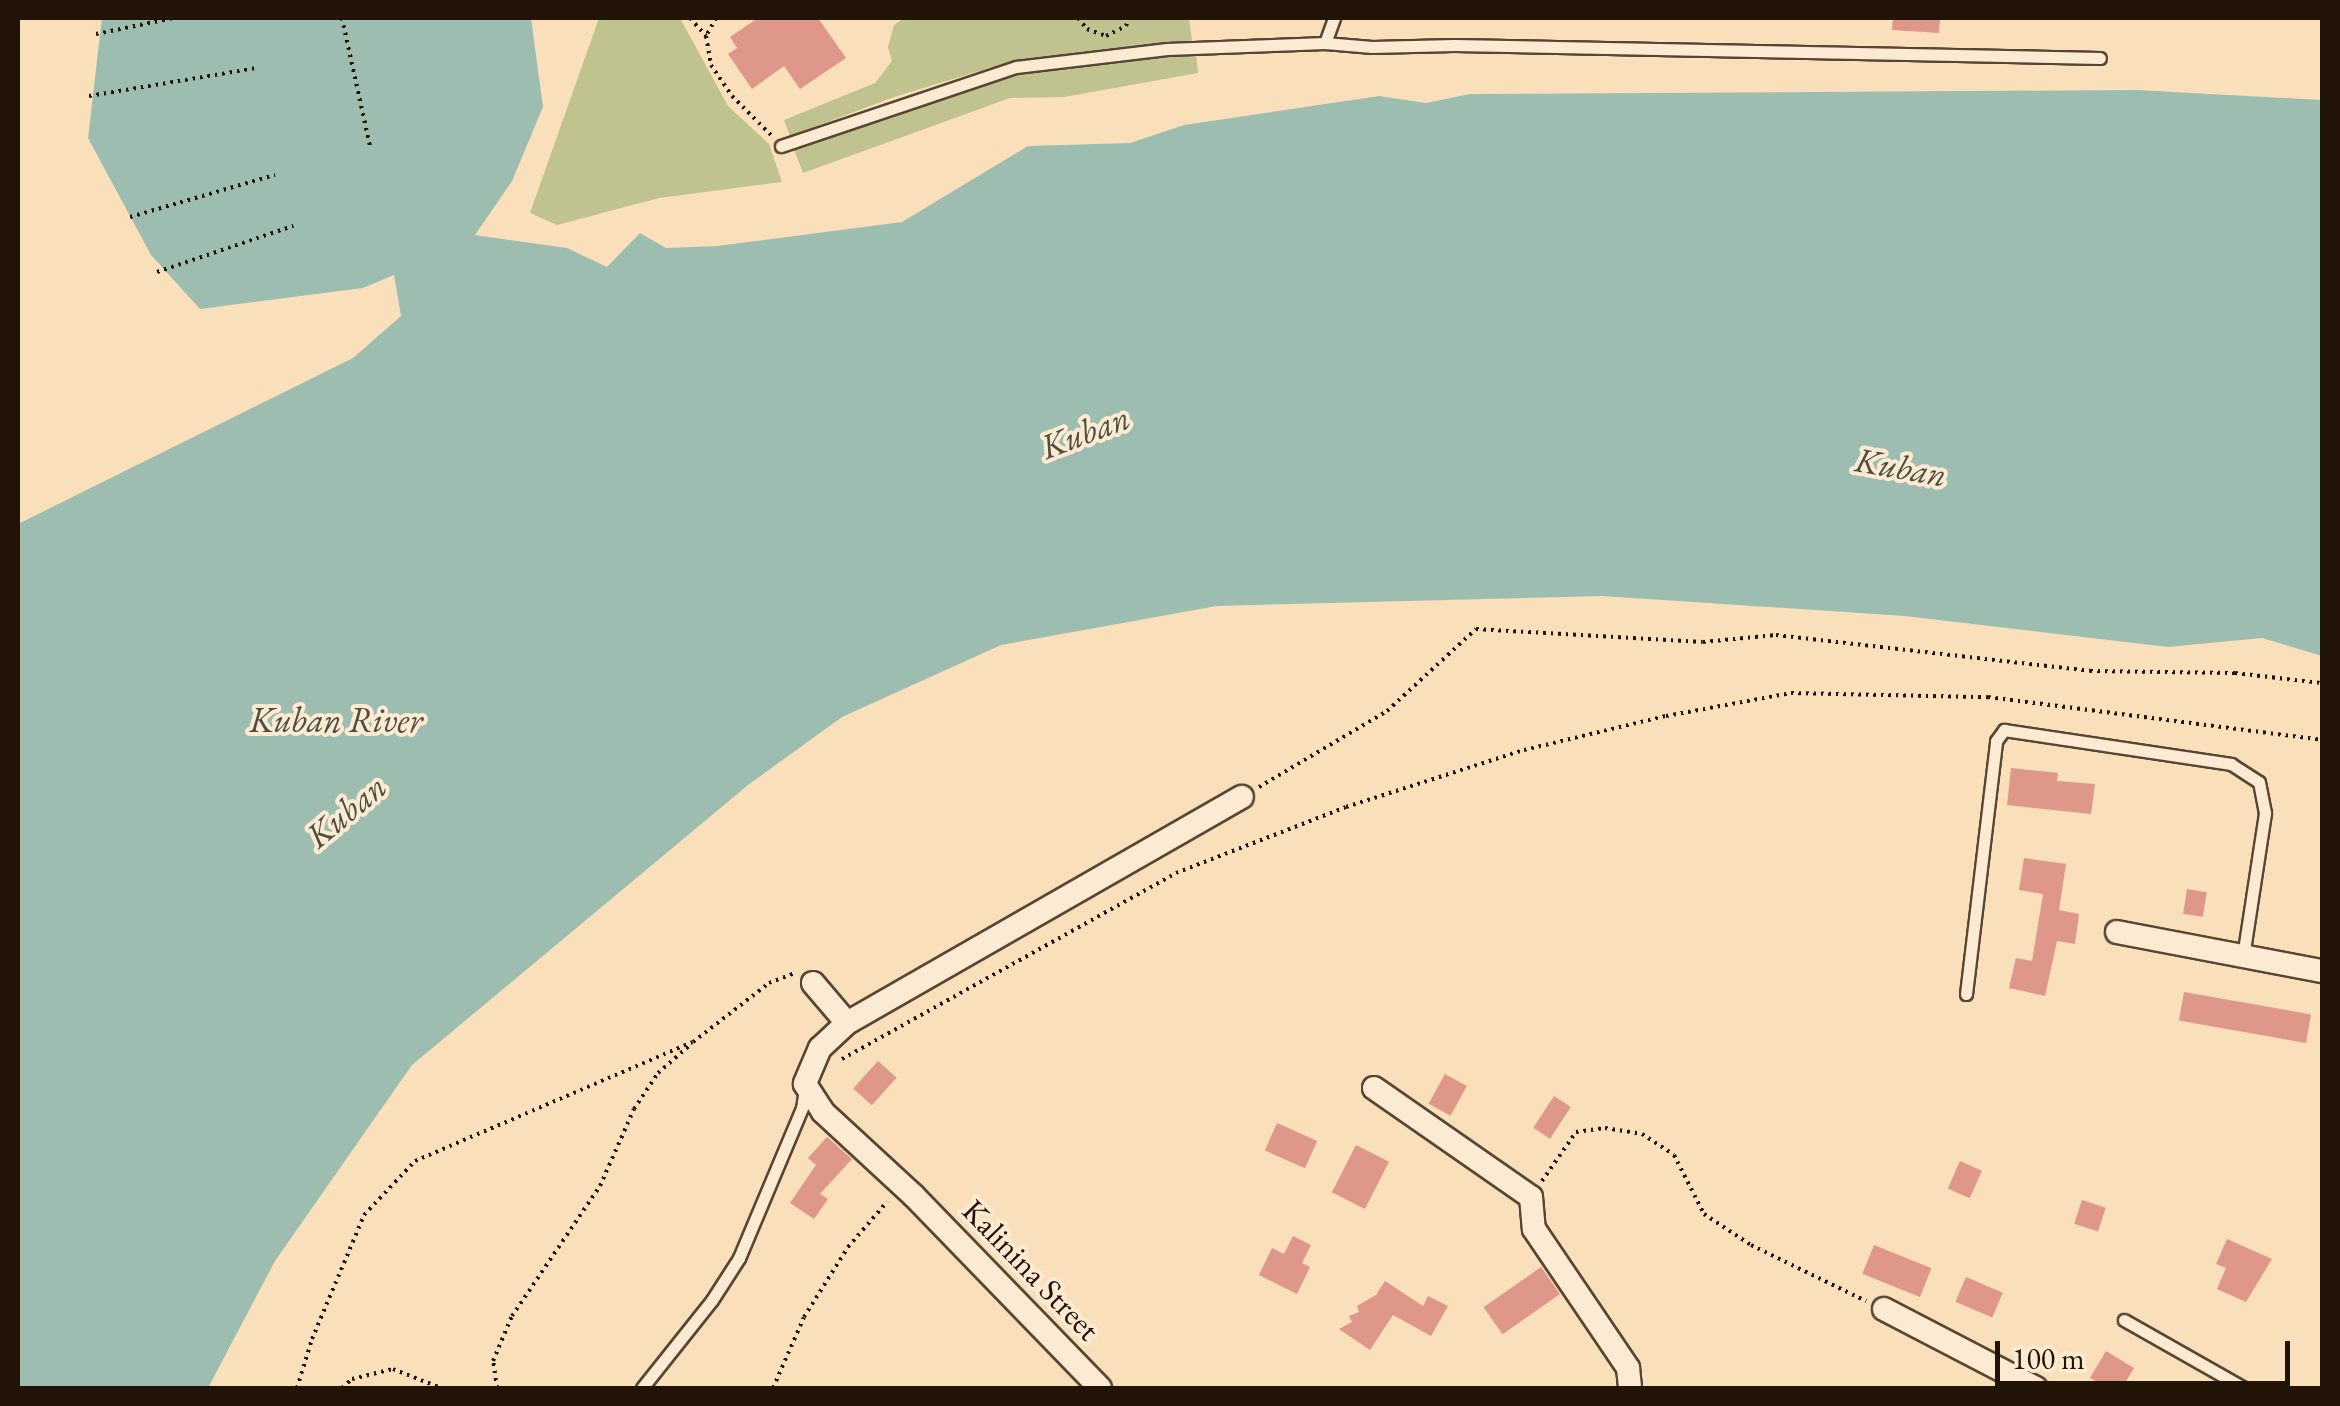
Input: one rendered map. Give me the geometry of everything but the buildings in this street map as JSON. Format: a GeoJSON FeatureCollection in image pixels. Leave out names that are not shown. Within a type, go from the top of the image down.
{"type":"FeatureCollection","features":[{"type":"Feature","properties":{"kind":"street"},"geometry":{"type":"LineString","coordinates":[[805,1084],[820,1048],[846,1023],[1242,797]]}},
{"type":"Feature","properties":{"kind":"street"},"geometry":{"type":"LineString","coordinates":[[2117,932],[2322,971]]}},
{"type":"Feature","properties":{"kind":"street"},"geometry":{"type":"LineString","coordinates":[[813,982],[846,1023]]}},
{"type":"Feature","properties":{"kind":"street","name":"Kalinina Street"},"geometry":{"type":"LineString","coordinates":[[805,1084],[823,1112],[908,1190],[1100,1388]]}},
{"type":"Feature","properties":{"kind":"street"},"geometry":{"type":"LineString","coordinates":[[1374,1088],[1531,1197],[1534,1229],[1628,1368],[1630,1388]]}},
{"type":"Feature","properties":{"kind":"street"},"geometry":{"type":"LineString","coordinates":[[1884,1310],[2036,1388]]}},
{"type":"Feature","properties":{"kind":"lane"},"geometry":{"type":"LineString","coordinates":[[1324,43],[1334,18]]}},
{"type":"Feature","properties":{"kind":"lane"},"geometry":{"type":"LineString","coordinates":[[781,146],[1016,67],[1167,50],[1324,43],[1372,48],[1454,44],[2100,58]]}},
{"type":"Feature","properties":{"kind":"lane"},"geometry":{"type":"LineString","coordinates":[[1966,994],[1996,741],[2004,730],[2230,764],[2260,782],[2266,813],[2243,956]]}},
{"type":"Feature","properties":{"kind":"lane"},"geometry":{"type":"LineString","coordinates":[[642,1388],[712,1300],[739,1258],[802,1108],[805,1084]]}},
{"type":"Feature","properties":{"kind":"lane"},"geometry":{"type":"LineString","coordinates":[[2124,1320],[2244,1388]]}},
{"type":"Feature","properties":{"kind":"path"},"geometry":{"type":"LineString","coordinates":[[96,34],[173,18]]}},
{"type":"Feature","properties":{"kind":"path"},"geometry":{"type":"LineString","coordinates":[[342,18],[370,146]]}},
{"type":"Feature","properties":{"kind":"path"},"geometry":{"type":"LineString","coordinates":[[690,18],[706,36],[711,64],[732,96],[781,146]]}},
{"type":"Feature","properties":{"kind":"path"},"geometry":{"type":"LineString","coordinates":[[706,36],[716,18]]}},
{"type":"Feature","properties":{"kind":"path"},"geometry":{"type":"LineString","coordinates":[[832,18],[850,18]]}},
{"type":"Feature","properties":{"kind":"path"},"geometry":{"type":"LineString","coordinates":[[1078,18],[1099,36],[1118,31],[1129,18]]}},
{"type":"Feature","properties":{"kind":"path"},"geometry":{"type":"LineString","coordinates":[[89,96],[256,68]]}},
{"type":"Feature","properties":{"kind":"path"},"geometry":{"type":"LineString","coordinates":[[130,216],[275,175]]}},
{"type":"Feature","properties":{"kind":"path"},"geometry":{"type":"LineString","coordinates":[[157,272],[292,226]]}},
{"type":"Feature","properties":{"kind":"path"},"geometry":{"type":"LineString","coordinates":[[1242,797],[1388,711],[1476,629],[1703,642],[1776,635],[2090,671],[2234,673],[2322,682]]}},
{"type":"Feature","properties":{"kind":"path"},"geometry":{"type":"LineString","coordinates":[[834,1065],[862,1045],[1176,873],[1382,796],[1524,750],[1666,716],[1791,694],[1988,697],[2322,740]]}},
{"type":"Feature","properties":{"kind":"path"},"geometry":{"type":"LineString","coordinates":[[498,1388],[494,1361],[512,1316],[600,1186],[634,1109],[658,1073],[768,983],[791,973],[813,982]]}},
{"type":"Feature","properties":{"kind":"path"},"geometry":{"type":"LineString","coordinates":[[297,1388],[312,1339],[364,1216],[414,1161],[693,1042]]}},
{"type":"Feature","properties":{"kind":"path"},"geometry":{"type":"LineString","coordinates":[[1531,1197],[1576,1132],[1604,1128],[1642,1134],[1674,1155],[1704,1214],[1751,1245],[1884,1310]]}},
{"type":"Feature","properties":{"kind":"path"},"geometry":{"type":"LineString","coordinates":[[773,1388],[804,1317],[848,1247],[908,1190]]}},
{"type":"Feature","properties":{"kind":"path"},"geometry":{"type":"LineString","coordinates":[[342,1388],[352,1379],[392,1369],[441,1388]]}},
{"type":"Feature","properties":{"kind":"green space"},"geometry":{"type":"Polygon","coordinates":[[[599,18],[680,18],[728,106],[769,144],[782,182],[659,198],[557,225],[530,213],[599,18]]]}},
{"type":"Feature","properties":{"kind":"green space"},"geometry":{"type":"Polygon","coordinates":[[[904,18],[1189,18],[1192,41],[1015,60],[894,97],[790,136],[784,120],[875,83],[892,61],[888,47],[894,25],[904,18]]]}},
{"type":"Feature","properties":{"kind":"green space"},"geometry":{"type":"Polygon","coordinates":[[[1170,53],[1196,54],[1198,73],[1064,97],[1010,98],[803,173],[793,147],[1019,70],[1170,53]]]}},
{"type":"Feature","properties":{"kind":"water","name":"Kuban River"},"geometry":{"type":"Polygon","coordinates":[[[102,18],[531,18],[543,107],[512,181],[475,235],[567,248],[607,267],[640,233],[666,248],[717,246],[902,222],[1028,146],[1130,143],[1184,125],[1379,96],[1426,103],[1470,94],[2137,90],[2322,100],[2322,656],[2262,638],[2168,647],[1905,616],[1602,596],[1217,606],[1001,645],[842,717],[748,785],[412,1065],[275,1261],[208,1388],[18,1388],[18,524],[353,358],[401,316],[394,275],[363,288],[200,309],[151,255],[88,138],[102,18]]]}},
{"type":"Feature","properties":{"kind":"water label","name":"Kuban"},"geometry":{"type":"Point","coordinates":[1085,432]}},
{"type":"Feature","properties":{"kind":"water label","name":"Kuban"},"geometry":{"type":"Point","coordinates":[1901,467]}},
{"type":"Feature","properties":{"kind":"water label","name":"Kuban"},"geometry":{"type":"Point","coordinates":[346,811]}}]}
